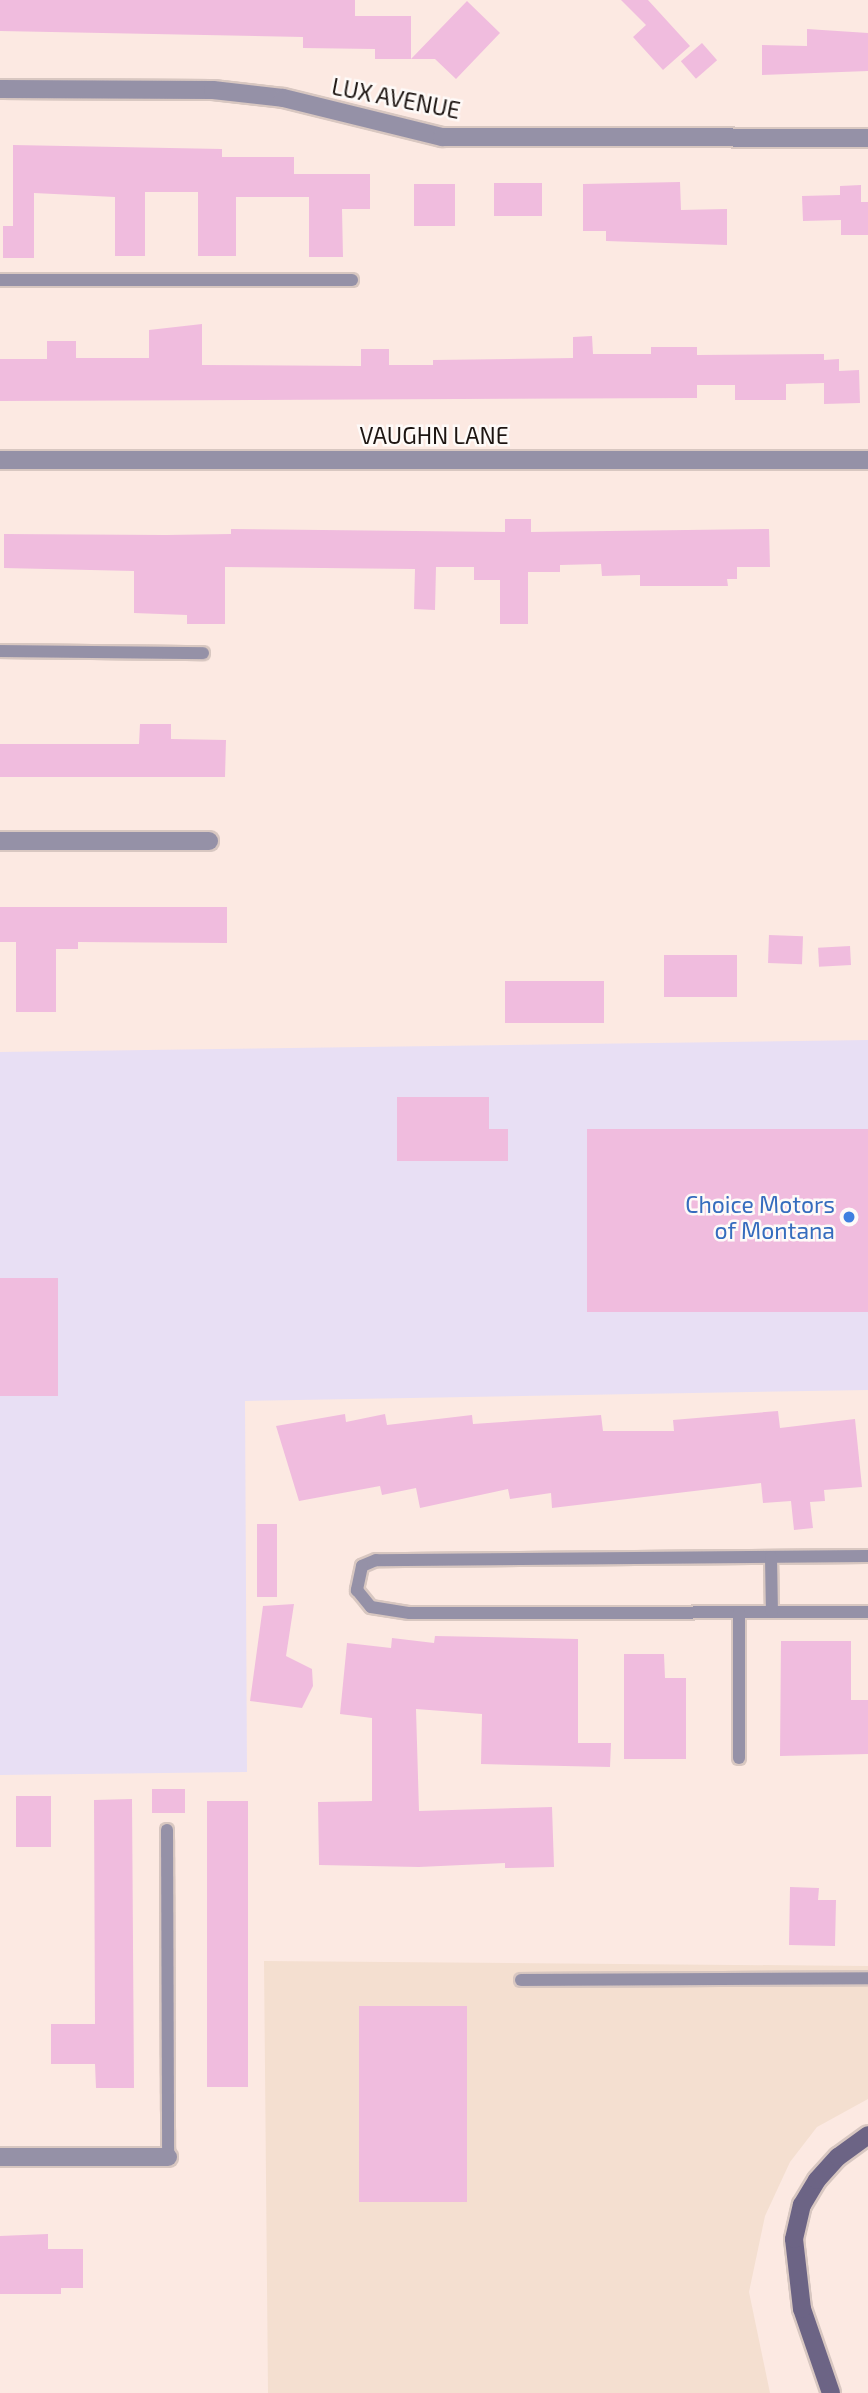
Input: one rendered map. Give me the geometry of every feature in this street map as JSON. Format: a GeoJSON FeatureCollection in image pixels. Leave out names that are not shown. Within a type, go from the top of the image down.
{"type":"FeatureCollection","features":[{"type":"Feature","properties":{"kind":"main road"},"geometry":{"type":"LineString","coordinates":[[842,2393],[829,2385],[802,2309],[794,2239],[802,2205],[817,2180],[838,2157],[868,2135]]}},
{"type":"Feature","properties":{"kind":"street","name":"LUX AVENUE"},"geometry":{"type":"LineString","coordinates":[[0,89],[213,90],[283,98],[442,137],[868,138]]}},
{"type":"Feature","properties":{"kind":"street","name":"VAUGHN LANE"},"geometry":{"type":"LineString","coordinates":[[0,460],[868,460]]}},
{"type":"Feature","properties":{"kind":"street"},"geometry":{"type":"LineString","coordinates":[[0,841],[209,841]]}},
{"type":"Feature","properties":{"kind":"street"},"geometry":{"type":"LineString","coordinates":[[0,2157],[168,2157]]}},
{"type":"Feature","properties":{"kind":"lane"},"geometry":{"type":"LineString","coordinates":[[0,280],[352,280]]}},
{"type":"Feature","properties":{"kind":"lane"},"geometry":{"type":"LineString","coordinates":[[0,651],[203,653]]}},
{"type":"Feature","properties":{"kind":"lane"},"geometry":{"type":"LineString","coordinates":[[868,1556],[376,1560],[362,1566],[357,1575],[361,1598],[384,1612],[868,1612]]}},
{"type":"Feature","properties":{"kind":"lane"},"geometry":{"type":"LineString","coordinates":[[771,1557],[772,1612]]}},
{"type":"Feature","properties":{"kind":"lane"},"geometry":{"type":"LineString","coordinates":[[739,1612],[739,1758]]}},
{"type":"Feature","properties":{"kind":"lane"},"geometry":{"type":"LineString","coordinates":[[167,1830],[168,2157]]}},
{"type":"Feature","properties":{"kind":"lane"},"geometry":{"type":"LineString","coordinates":[[521,1980],[868,1978]]}},
{"type":"Feature","properties":{"kind":"shaded area"},"geometry":{"type":"Polygon","coordinates":[[[868,1040],[868,1390],[245,1401],[247,1772],[0,1775],[0,1052],[868,1040]]]}},
{"type":"Feature","properties":{"kind":"shaded area"},"geometry":{"type":"Polygon","coordinates":[[[264,1961],[868,1966],[868,2099],[817,2127],[790,2162],[765,2216],[749,2292],[770,2393],[268,2393],[264,1961]]]}},
{"type":"Feature","properties":{"kind":"building"},"geometry":{"type":"Polygon","coordinates":[[[0,0],[355,0],[355,16],[411,16],[411,59],[375,59],[375,49],[303,48],[303,37],[0,31],[0,0]]]}},
{"type":"Feature","properties":{"kind":"building"},"geometry":{"type":"Polygon","coordinates":[[[621,0],[648,0],[690,46],[663,70],[633,37],[646,25],[621,0]]]}},
{"type":"Feature","properties":{"kind":"building"},"geometry":{"type":"Polygon","coordinates":[[[467,1],[500,33],[456,79],[435,59],[411,59],[467,1]]]}},
{"type":"Feature","properties":{"kind":"building"},"geometry":{"type":"Polygon","coordinates":[[[807,29],[868,33],[868,71],[762,75],[762,45],[807,46],[807,29]]]}},
{"type":"Feature","properties":{"kind":"building"},"geometry":{"type":"Polygon","coordinates":[[[702,43],[717,60],[696,79],[681,61],[702,43]]]}},
{"type":"Feature","properties":{"kind":"building"},"geometry":{"type":"Polygon","coordinates":[[[13,145],[222,149],[222,157],[294,157],[294,174],[370,174],[370,209],[342,209],[343,257],[309,257],[309,197],[236,197],[236,256],[198,256],[198,192],[145,192],[145,256],[115,256],[115,197],[34,193],[34,258],[3,258],[3,226],[13,226],[13,145]]]}},
{"type":"Feature","properties":{"kind":"building"},"geometry":{"type":"Polygon","coordinates":[[[680,182],[681,210],[727,209],[727,245],[606,241],[606,231],[583,231],[583,184],[680,182]]]}},
{"type":"Feature","properties":{"kind":"building"},"geometry":{"type":"Polygon","coordinates":[[[494,183],[542,183],[542,216],[494,216],[494,183]]]}},
{"type":"Feature","properties":{"kind":"building"},"geometry":{"type":"Polygon","coordinates":[[[414,184],[455,184],[455,226],[414,226],[414,184]]]}},
{"type":"Feature","properties":{"kind":"building"},"geometry":{"type":"Polygon","coordinates":[[[861,185],[861,202],[868,202],[868,235],[841,235],[841,220],[803,221],[802,196],[840,195],[840,186],[861,185]]]}},
{"type":"Feature","properties":{"kind":"building"},"geometry":{"type":"Polygon","coordinates":[[[202,324],[202,365],[361,366],[361,349],[389,349],[389,365],[433,365],[433,360],[573,358],[573,337],[592,336],[593,354],[651,354],[651,347],[697,347],[697,355],[824,354],[824,360],[839,359],[839,371],[859,370],[860,403],[824,404],[824,383],[786,384],[786,400],[735,400],[735,385],[697,385],[697,398],[0,401],[0,359],[47,359],[47,341],[76,341],[76,358],[149,358],[149,330],[202,324]]]}},
{"type":"Feature","properties":{"kind":"building"},"geometry":{"type":"Polygon","coordinates":[[[505,519],[531,519],[531,532],[769,529],[770,567],[737,567],[737,579],[727,579],[728,586],[640,586],[640,575],[602,576],[601,564],[560,565],[560,572],[528,572],[528,624],[500,624],[500,580],[474,580],[474,567],[436,567],[435,610],[414,609],[415,569],[225,567],[225,624],[187,624],[187,615],[134,613],[134,571],[4,568],[4,534],[231,534],[231,529],[505,532],[505,519]]]}},
{"type":"Feature","properties":{"kind":"building"},"geometry":{"type":"Polygon","coordinates":[[[140,724],[171,724],[171,739],[226,740],[225,777],[0,777],[0,744],[139,744],[140,724]]]}},
{"type":"Feature","properties":{"kind":"building"},"geometry":{"type":"Polygon","coordinates":[[[0,907],[227,907],[227,943],[78,942],[78,949],[56,949],[56,1012],[16,1012],[16,942],[0,942],[0,907]]]}},
{"type":"Feature","properties":{"kind":"building"},"geometry":{"type":"Polygon","coordinates":[[[769,935],[803,936],[802,964],[768,963],[769,935]]]}},
{"type":"Feature","properties":{"kind":"building"},"geometry":{"type":"Polygon","coordinates":[[[850,946],[851,965],[819,967],[818,948],[850,946]]]}},
{"type":"Feature","properties":{"kind":"building"},"geometry":{"type":"Polygon","coordinates":[[[664,955],[737,955],[737,997],[664,997],[664,955]]]}},
{"type":"Feature","properties":{"kind":"building"},"geometry":{"type":"Polygon","coordinates":[[[505,981],[604,981],[604,1023],[505,1023],[505,981]]]}},
{"type":"Feature","properties":{"kind":"building"},"geometry":{"type":"Polygon","coordinates":[[[397,1097],[489,1097],[489,1129],[508,1129],[508,1161],[397,1161],[397,1097]]]}},
{"type":"Feature","properties":{"kind":"building"},"geometry":{"type":"Polygon","coordinates":[[[587,1129],[868,1129],[868,1312],[587,1312],[587,1129]]]}},
{"type":"Feature","properties":{"kind":"building"},"geometry":{"type":"Polygon","coordinates":[[[0,1278],[58,1278],[58,1396],[0,1396],[0,1278]]]}},
{"type":"Feature","properties":{"kind":"building"},"geometry":{"type":"Polygon","coordinates":[[[778,1411],[780,1428],[855,1419],[862,1487],[824,1490],[825,1501],[810,1502],[813,1528],[794,1530],[791,1501],[763,1503],[761,1483],[552,1508],[551,1493],[510,1499],[508,1489],[420,1508],[416,1488],[382,1495],[380,1486],[299,1501],[276,1426],[345,1414],[346,1422],[385,1414],[387,1425],[472,1415],[473,1424],[601,1415],[603,1431],[674,1431],[673,1420],[778,1411]]]}},
{"type":"Feature","properties":{"kind":"building"},"geometry":{"type":"Polygon","coordinates":[[[257,1524],[277,1524],[277,1597],[257,1597],[257,1524]]]}},
{"type":"Feature","properties":{"kind":"building"},"geometry":{"type":"Polygon","coordinates":[[[294,1604],[286,1656],[312,1669],[313,1686],[302,1708],[250,1701],[263,1606],[294,1604]]]}},
{"type":"Feature","properties":{"kind":"building"},"geometry":{"type":"Polygon","coordinates":[[[435,1636],[578,1639],[578,1743],[611,1743],[610,1767],[481,1764],[482,1714],[416,1709],[419,1811],[552,1807],[554,1867],[505,1868],[505,1863],[419,1867],[319,1865],[318,1802],[372,1801],[372,1718],[340,1714],[347,1643],[391,1648],[392,1638],[434,1643],[435,1636]]]}},
{"type":"Feature","properties":{"kind":"building"},"geometry":{"type":"Polygon","coordinates":[[[781,1641],[851,1641],[851,1700],[868,1700],[868,1754],[780,1756],[781,1641]]]}},
{"type":"Feature","properties":{"kind":"building"},"geometry":{"type":"Polygon","coordinates":[[[624,1654],[664,1654],[665,1678],[686,1678],[686,1759],[624,1759],[624,1654]]]}},
{"type":"Feature","properties":{"kind":"building"},"geometry":{"type":"Polygon","coordinates":[[[152,1789],[185,1789],[185,1813],[152,1813],[152,1789]]]}},
{"type":"Feature","properties":{"kind":"building"},"geometry":{"type":"Polygon","coordinates":[[[16,1796],[51,1796],[51,1847],[16,1847],[16,1796]]]}},
{"type":"Feature","properties":{"kind":"building"},"geometry":{"type":"Polygon","coordinates":[[[132,1799],[134,2088],[96,2088],[95,2064],[51,2064],[51,2024],[95,2024],[94,1800],[132,1799]]]}},
{"type":"Feature","properties":{"kind":"building"},"geometry":{"type":"Polygon","coordinates":[[[207,1801],[248,1801],[248,2087],[207,2087],[207,1801]]]}},
{"type":"Feature","properties":{"kind":"building"},"geometry":{"type":"Polygon","coordinates":[[[790,1887],[819,1888],[818,1900],[836,1900],[835,1946],[789,1945],[790,1887]]]}},
{"type":"Feature","properties":{"kind":"building"},"geometry":{"type":"Polygon","coordinates":[[[359,2006],[467,2006],[467,2202],[359,2202],[359,2006]]]}},
{"type":"Feature","properties":{"kind":"building"},"geometry":{"type":"Polygon","coordinates":[[[48,2234],[48,2249],[83,2249],[83,2288],[61,2288],[61,2294],[0,2294],[0,2236],[48,2234]]]}},
{"type":"Feature","properties":{"kind":"place","name":"Choice Motors of Montana"},"geometry":{"type":"Point","coordinates":[849,1217]}}]}
